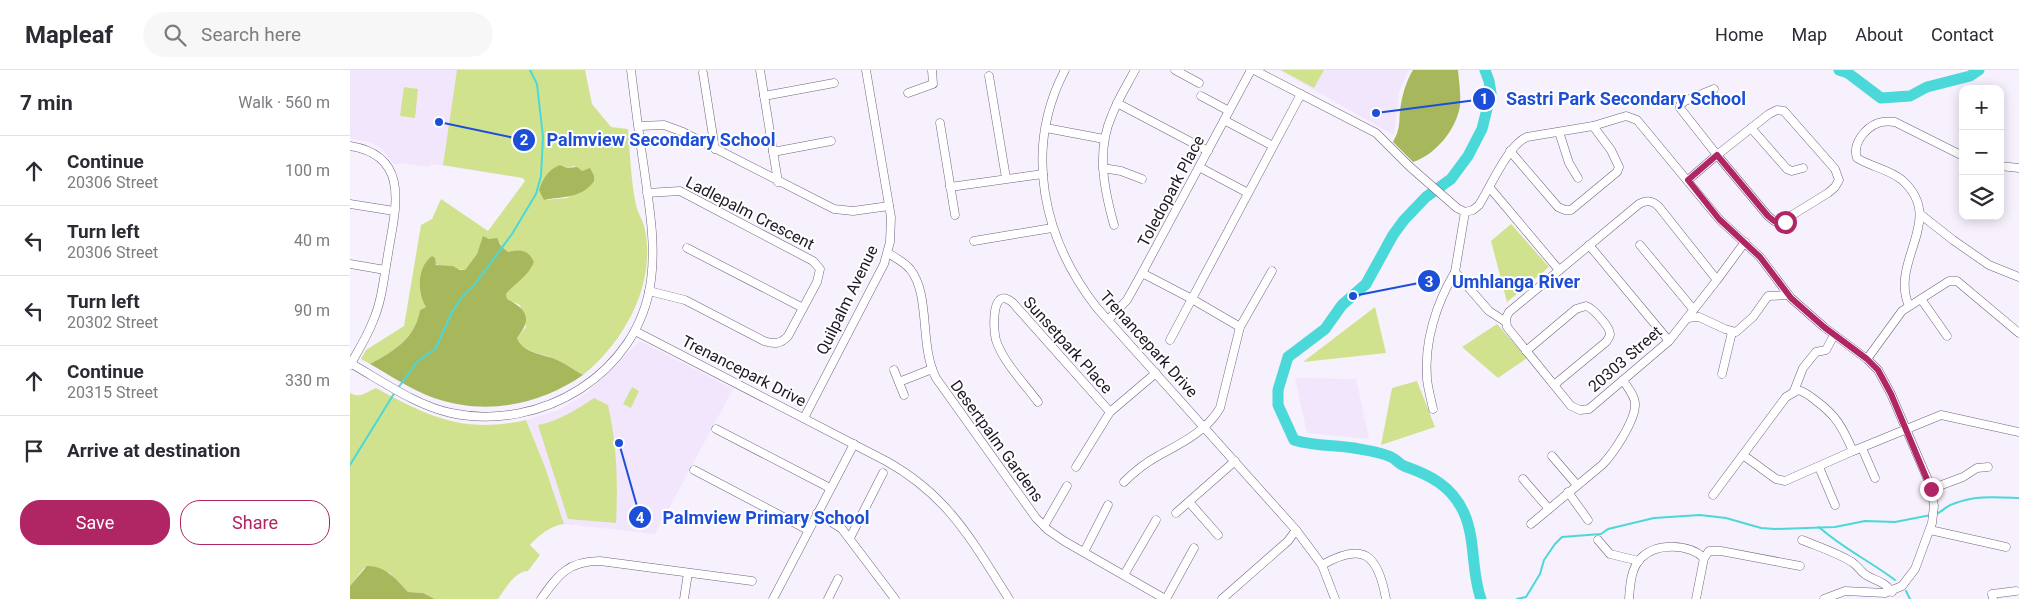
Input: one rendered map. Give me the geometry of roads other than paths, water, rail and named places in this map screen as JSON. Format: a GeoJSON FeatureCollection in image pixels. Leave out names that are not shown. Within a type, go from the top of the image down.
{"type":"FeatureCollection","features":[{"type":"Feature","properties":{"kind":"street"},"geometry":{"type":"LineString","coordinates":[[350,146],[371,151],[386,164],[391,172],[396,192],[385,270],[374,321],[350,364],[410,396],[450,412],[485,417],[509,416],[529,412],[565,399],[592,382],[616,357],[635,330],[649,291],[653,255],[631,70]]}},
{"type":"Feature","properties":{"kind":"street"},"geometry":{"type":"LineString","coordinates":[[760,70],[778,182]]}},
{"type":"Feature","properties":{"kind":"street","name":"Quilpalm Avenue"},"geometry":{"type":"LineString","coordinates":[[804,418],[888,253],[891,226],[889,206],[866,70]]}},
{"type":"Feature","properties":{"kind":"street"},"geometry":{"type":"LineString","coordinates":[[908,93],[933,84],[932,70]]}},
{"type":"Feature","properties":{"kind":"street","name":"Trenancepark Drive"},"geometry":{"type":"LineString","coordinates":[[1065,70],[1054,96],[1046,128],[1043,174],[1045,199],[1052,228],[1071,271],[1087,295],[1108,320],[1296,530],[1322,565],[1335,599]]}},
{"type":"Feature","properties":{"kind":"street"},"geometry":{"type":"LineString","coordinates":[[1114,225],[1104,188],[1104,139],[1117,103],[1136,70]]}},
{"type":"Feature","properties":{"kind":"street"},"geometry":{"type":"LineString","coordinates":[[1175,70],[1198,83]]}},
{"type":"Feature","properties":{"kind":"street"},"geometry":{"type":"LineString","coordinates":[[1252,70],[1376,133],[1409,166],[1457,208],[1465,212],[1474,210],[1479,205],[1510,151],[1518,142],[1527,137],[1593,126],[1626,116],[1637,120],[1719,219],[1760,257],[1788,295],[1878,370],[1906,428],[1931,489],[1934,508],[1930,530],[1922,553],[1909,580],[1892,592],[1845,591],[1824,599]]}},
{"type":"Feature","properties":{"kind":"street","name":"Toledopark Place"},"geometry":{"type":"LineString","coordinates":[[1108,320],[1127,300],[1252,70]]}},
{"type":"Feature","properties":{"kind":"street"},"geometry":{"type":"LineString","coordinates":[[703,73],[715,149]]}},
{"type":"Feature","properties":{"kind":"street"},"geometry":{"type":"LineString","coordinates":[[989,76],[1006,178]]}},
{"type":"Feature","properties":{"kind":"street"},"geometry":{"type":"LineString","coordinates":[[764,96],[834,83]]}},
{"type":"Feature","properties":{"kind":"street"},"geometry":{"type":"LineString","coordinates":[[1688,180],[1717,155],[1750,128],[1774,111],[1784,111],[1835,169],[1839,177],[1838,184],[1785,222],[1778,222],[1768,216],[1717,155],[1680,108],[1684,100],[1714,89]]}},
{"type":"Feature","properties":{"kind":"street"},"geometry":{"type":"LineString","coordinates":[[1170,340],[1301,94]]}},
{"type":"Feature","properties":{"kind":"street"},"geometry":{"type":"LineString","coordinates":[[1201,96],[1229,111]]}},
{"type":"Feature","properties":{"kind":"street"},"geometry":{"type":"LineString","coordinates":[[1117,103],[1208,151]]}},
{"type":"Feature","properties":{"kind":"street"},"geometry":{"type":"LineString","coordinates":[[1224,120],[1273,146]]}},
{"type":"Feature","properties":{"kind":"street"},"geometry":{"type":"LineString","coordinates":[[1909,306],[1904,296],[1904,272],[1918,231],[1920,214],[1915,197],[1902,180],[1892,173],[1857,158],[1856,151],[1862,136],[1868,128],[1879,122],[1895,122],[1959,154]]}},
{"type":"Feature","properties":{"kind":"street"},"geometry":{"type":"LineString","coordinates":[[940,124],[954,215]]}},
{"type":"Feature","properties":{"kind":"street"},"geometry":{"type":"LineString","coordinates":[[638,126],[657,125],[673,128],[778,182],[840,211],[889,206]]}},
{"type":"Feature","properties":{"kind":"street"},"geometry":{"type":"LineString","coordinates":[[1510,151],[1558,207],[1571,210],[1617,172],[1619,167],[1611,150],[1593,126]]}},
{"type":"Feature","properties":{"kind":"street"},"geometry":{"type":"LineString","coordinates":[[1046,128],[1104,139]]}},
{"type":"Feature","properties":{"kind":"street"},"geometry":{"type":"LineString","coordinates":[[1750,128],[1787,169],[1792,171],[1803,168]]}},
{"type":"Feature","properties":{"kind":"street"},"geometry":{"type":"LineString","coordinates":[[1559,132],[1566,155],[1578,178]]}},
{"type":"Feature","properties":{"kind":"street"},"geometry":{"type":"LineString","coordinates":[[773,152],[830,142]]}},
{"type":"Feature","properties":{"kind":"street"},"geometry":{"type":"LineString","coordinates":[[2004,166],[2019,168]]}},
{"type":"Feature","properties":{"kind":"street"},"geometry":{"type":"LineString","coordinates":[[1199,167],[1248,193]]}},
{"type":"Feature","properties":{"kind":"street"},"geometry":{"type":"LineString","coordinates":[[1103,168],[1121,170],[1142,179]]}},
{"type":"Feature","properties":{"kind":"street"},"geometry":{"type":"LineString","coordinates":[[950,187],[1043,174]]}},
{"type":"Feature","properties":{"kind":"street"},"geometry":{"type":"LineString","coordinates":[[1490,188],[1559,270]]}},
{"type":"Feature","properties":{"kind":"street","name":"Ladlepalm Crescent"},"geometry":{"type":"LineString","coordinates":[[647,193],[680,190],[816,263],[820,274],[788,336],[784,341],[776,344],[764,341],[685,300],[649,291]]}},
{"type":"Feature","properties":{"kind":"street"},"geometry":{"type":"LineString","coordinates":[[1454,272],[1488,311],[1506,322],[1509,312],[1639,204],[1650,200],[1659,207],[1717,280]]}},
{"type":"Feature","properties":{"kind":"street"},"geometry":{"type":"LineString","coordinates":[[350,204],[394,211]]}},
{"type":"Feature","properties":{"kind":"street"},"geometry":{"type":"LineString","coordinates":[[1433,409],[1427,380],[1427,353],[1432,324],[1443,291],[1454,272],[1465,212]]}},
{"type":"Feature","properties":{"kind":"street"},"geometry":{"type":"LineString","coordinates":[[1920,214],[1952,240],[1988,265],[2019,277]]}},
{"type":"Feature","properties":{"kind":"street"},"geometry":{"type":"LineString","coordinates":[[974,241],[1052,228]]}},
{"type":"Feature","properties":{"kind":"street","name":"20303 Street"},"geometry":{"type":"LineString","coordinates":[[1506,322],[1507,327],[1572,406],[1584,411],[1589,409],[1669,341],[1745,242]]}},
{"type":"Feature","properties":{"kind":"street"},"geometry":{"type":"LineString","coordinates":[[1589,245],[1669,341]]}},
{"type":"Feature","properties":{"kind":"street"},"geometry":{"type":"LineString","coordinates":[[1640,245],[1694,309]]}},
{"type":"Feature","properties":{"kind":"street"},"geometry":{"type":"LineString","coordinates":[[687,248],[803,308]]}},
{"type":"Feature","properties":{"kind":"street","name":"Desertpalm Gardens"},"geometry":{"type":"LineString","coordinates":[[888,253],[910,268],[919,285],[927,353],[932,369],[946,393],[1044,526],[1064,541],[1165,599],[1194,548]]}},
{"type":"Feature","properties":{"kind":"street"},"geometry":{"type":"LineString","coordinates":[[350,264],[385,270]]}},
{"type":"Feature","properties":{"kind":"street"},"geometry":{"type":"LineString","coordinates":[[1124,482],[1138,469],[1158,456],[1178,447],[1204,426],[1220,408],[1240,327],[1272,271]]}},
{"type":"Feature","properties":{"kind":"street"},"geometry":{"type":"LineString","coordinates":[[1142,273],[1240,327]]}},
{"type":"Feature","properties":{"kind":"street"},"geometry":{"type":"LineString","coordinates":[[1867,359],[1898,316],[1909,306],[1944,283],[1957,281],[2019,333]]}},
{"type":"Feature","properties":{"kind":"street"},"geometry":{"type":"LineString","coordinates":[[1687,318],[1699,317],[1732,332],[1740,331],[1768,296],[1788,295]]}},
{"type":"Feature","properties":{"kind":"street","name":"Sunsetpark Place"},"geometry":{"type":"LineString","coordinates":[[1038,402],[1006,359],[996,340],[993,318],[994,310],[999,302],[1004,299],[1009,300],[1013,304],[1110,412]]}},
{"type":"Feature","properties":{"kind":"street"},"geometry":{"type":"LineString","coordinates":[[1921,299],[1946,336]]}},
{"type":"Feature","properties":{"kind":"street"},"geometry":{"type":"LineString","coordinates":[[1526,350],[1568,314],[1581,306],[1589,306],[1598,315],[1609,331],[1609,337],[1606,342],[1554,385]]}},
{"type":"Feature","properties":{"kind":"street","name":"Trenancepark Drive"},"geometry":{"type":"LineString","coordinates":[[635,330],[899,468],[933,493],[959,522],[1009,599]]}},
{"type":"Feature","properties":{"kind":"street"},"geometry":{"type":"LineString","coordinates":[[1722,374],[1732,332]]}},
{"type":"Feature","properties":{"kind":"street"},"geometry":{"type":"LineString","coordinates":[[1713,494],[1786,397],[1794,391],[1806,363],[1816,352],[1826,350],[1834,335]]}},
{"type":"Feature","properties":{"kind":"street","name":"Desertpalm Gardens"},"geometry":{"type":"LineString","coordinates":[[899,382],[932,369]]}},
{"type":"Feature","properties":{"kind":"street"},"geometry":{"type":"LineString","coordinates":[[894,370],[904,395]]}},
{"type":"Feature","properties":{"kind":"street"},"geometry":{"type":"LineString","coordinates":[[1076,467],[1110,412],[1156,372]]}},
{"type":"Feature","properties":{"kind":"street"},"geometry":{"type":"LineString","coordinates":[[1531,524],[1602,465],[1612,454],[1634,412],[1635,401],[1622,380]]}},
{"type":"Feature","properties":{"kind":"street"},"geometry":{"type":"LineString","coordinates":[[1794,391],[1804,392],[1831,412],[1845,433],[1853,451]]}},
{"type":"Feature","properties":{"kind":"street"},"geometry":{"type":"LineString","coordinates":[[1743,455],[1781,481],[1792,479],[1906,428],[1946,415],[2019,432]]}},
{"type":"Feature","properties":{"kind":"street"},"geometry":{"type":"LineString","coordinates":[[716,428],[830,488]]}},
{"type":"Feature","properties":{"kind":"street"},"geometry":{"type":"LineString","coordinates":[[773,599],[854,444]]}},
{"type":"Feature","properties":{"kind":"street"},"geometry":{"type":"LineString","coordinates":[[1862,448],[1875,478]]}},
{"type":"Feature","properties":{"kind":"street"},"geometry":{"type":"LineString","coordinates":[[1552,456],[1577,485]]}},
{"type":"Feature","properties":{"kind":"street"},"geometry":{"type":"LineString","coordinates":[[1176,513],[1235,461]]}},
{"type":"Feature","properties":{"kind":"street"},"geometry":{"type":"LineString","coordinates":[[1820,467],[1835,506]]}},
{"type":"Feature","properties":{"kind":"street"},"geometry":{"type":"LineString","coordinates":[[1931,489],[1958,479],[1977,468],[1988,467]]}},
{"type":"Feature","properties":{"kind":"street"},"geometry":{"type":"LineString","coordinates":[[694,470],[808,530]]}},
{"type":"Feature","properties":{"kind":"street"},"geometry":{"type":"LineString","coordinates":[[850,538],[884,473]]}},
{"type":"Feature","properties":{"kind":"street"},"geometry":{"type":"LineString","coordinates":[[1523,479],[1549,509]]}},
{"type":"Feature","properties":{"kind":"street","name":"Desertpalm Gardens"},"geometry":{"type":"LineString","coordinates":[[1044,526],[1066,486]]}},
{"type":"Feature","properties":{"kind":"street"},"geometry":{"type":"LineString","coordinates":[[1568,492],[1588,520]]}},
{"type":"Feature","properties":{"kind":"street"},"geometry":{"type":"LineString","coordinates":[[1189,502],[1218,534]]}},
{"type":"Feature","properties":{"kind":"street"},"geometry":{"type":"LineString","coordinates":[[1084,552],[1108,505]]}},
{"type":"Feature","properties":{"kind":"street"},"geometry":{"type":"LineString","coordinates":[[817,513],[836,523],[850,538],[895,599]]}},
{"type":"Feature","properties":{"kind":"street"},"geometry":{"type":"LineString","coordinates":[[1124,575],[1156,520]]}},
{"type":"Feature","properties":{"kind":"street"},"geometry":{"type":"LineString","coordinates":[[1222,599],[1288,540],[1296,530]]}},
{"type":"Feature","properties":{"kind":"street"},"geometry":{"type":"LineString","coordinates":[[1930,530],[2006,547]]}},
{"type":"Feature","properties":{"kind":"street"},"geometry":{"type":"LineString","coordinates":[[1598,540],[1610,554],[1639,560]]}},
{"type":"Feature","properties":{"kind":"street"},"geometry":{"type":"LineString","coordinates":[[1802,540],[1826,548],[1847,559],[1855,564],[1864,574],[1884,582],[1892,592]]}},
{"type":"Feature","properties":{"kind":"street"},"geometry":{"type":"LineString","coordinates":[[1629,599],[1630,580],[1639,560],[1649,552],[1662,547],[1693,550],[1704,558]]}},
{"type":"Feature","properties":{"kind":"street"},"geometry":{"type":"LineString","coordinates":[[1706,599],[1697,598],[1704,558],[1707,553],[1713,550],[1800,566]]}},
{"type":"Feature","properties":{"kind":"street"},"geometry":{"type":"LineString","coordinates":[[1322,565],[1346,554],[1357,553],[1367,557],[1378,568],[1386,599]]}},
{"type":"Feature","properties":{"kind":"street"},"geometry":{"type":"LineString","coordinates":[[541,599],[562,572],[585,561],[600,561],[752,581]]}},
{"type":"Feature","properties":{"kind":"street"},"geometry":{"type":"LineString","coordinates":[[684,599],[688,573]]}},
{"type":"Feature","properties":{"kind":"street"},"geometry":{"type":"LineString","coordinates":[[828,599],[838,579]]}},
{"type":"Feature","properties":{"kind":"street"},"geometry":{"type":"LineString","coordinates":[[1993,599],[1992,594],[2016,591]]}},
{"type":"Feature","properties":{"kind":"waterway"},"geometry":{"type":"LineString","coordinates":[[398,388],[417,362],[436,348],[452,312],[512,234],[536,194],[541,176],[543,137],[537,84],[530,70]]}},
{"type":"Feature","properties":{"kind":"waterway"},"geometry":{"type":"LineString","coordinates":[[1481,599],[1468,523],[1459,504],[1447,489],[1423,473],[1402,465],[1393,458],[1383,454],[1294,440],[1278,405],[1278,390],[1288,357],[1325,329],[1342,305],[1366,284],[1393,235],[1404,220],[1426,197],[1451,179],[1468,156],[1482,129],[1491,93],[1485,70]]}},
{"type":"Feature","properties":{"kind":"waterway"},"geometry":{"type":"LineString","coordinates":[[1839,70],[1848,73],[1881,98],[1910,96],[1927,87],[1970,76],[1979,70]]}},
{"type":"Feature","properties":{"kind":"waterway"},"geometry":{"type":"LineString","coordinates":[[350,465],[395,392]]}},
{"type":"Feature","properties":{"kind":"waterway"},"geometry":{"type":"LineString","coordinates":[[1936,514],[1951,505],[1969,499],[1985,497],[2019,498]]}},
{"type":"Feature","properties":{"kind":"waterway"},"geometry":{"type":"LineString","coordinates":[[1517,599],[1526,597],[1540,574],[1544,560],[1562,537],[1601,534],[1608,529],[1654,518],[1700,515],[1726,518],[1761,528],[1775,529],[1835,527],[1865,521],[1895,522],[1931,515]]}},
{"type":"Feature","properties":{"kind":"waterway"},"geometry":{"type":"LineString","coordinates":[[1819,527],[1895,580]]}},
{"type":"Feature","properties":{"kind":"waterway"},"geometry":{"type":"LineString","coordinates":[[1906,591],[1910,599]]}},
{"type":"Feature","properties":{"kind":"place","name":"Sastri Park Secondary School"},"geometry":{"type":"Point","coordinates":[1376,113]}},
{"type":"Feature","properties":{"kind":"place","name":"Palmview Secondary School"},"geometry":{"type":"Point","coordinates":[439,122]}},
{"type":"Feature","properties":{"kind":"place","name":"Umhlanga River"},"geometry":{"type":"Point","coordinates":[1353,296]}},
{"type":"Feature","properties":{"kind":"place","name":"Palmview Primary School"},"geometry":{"type":"Point","coordinates":[619,443]}}]}
